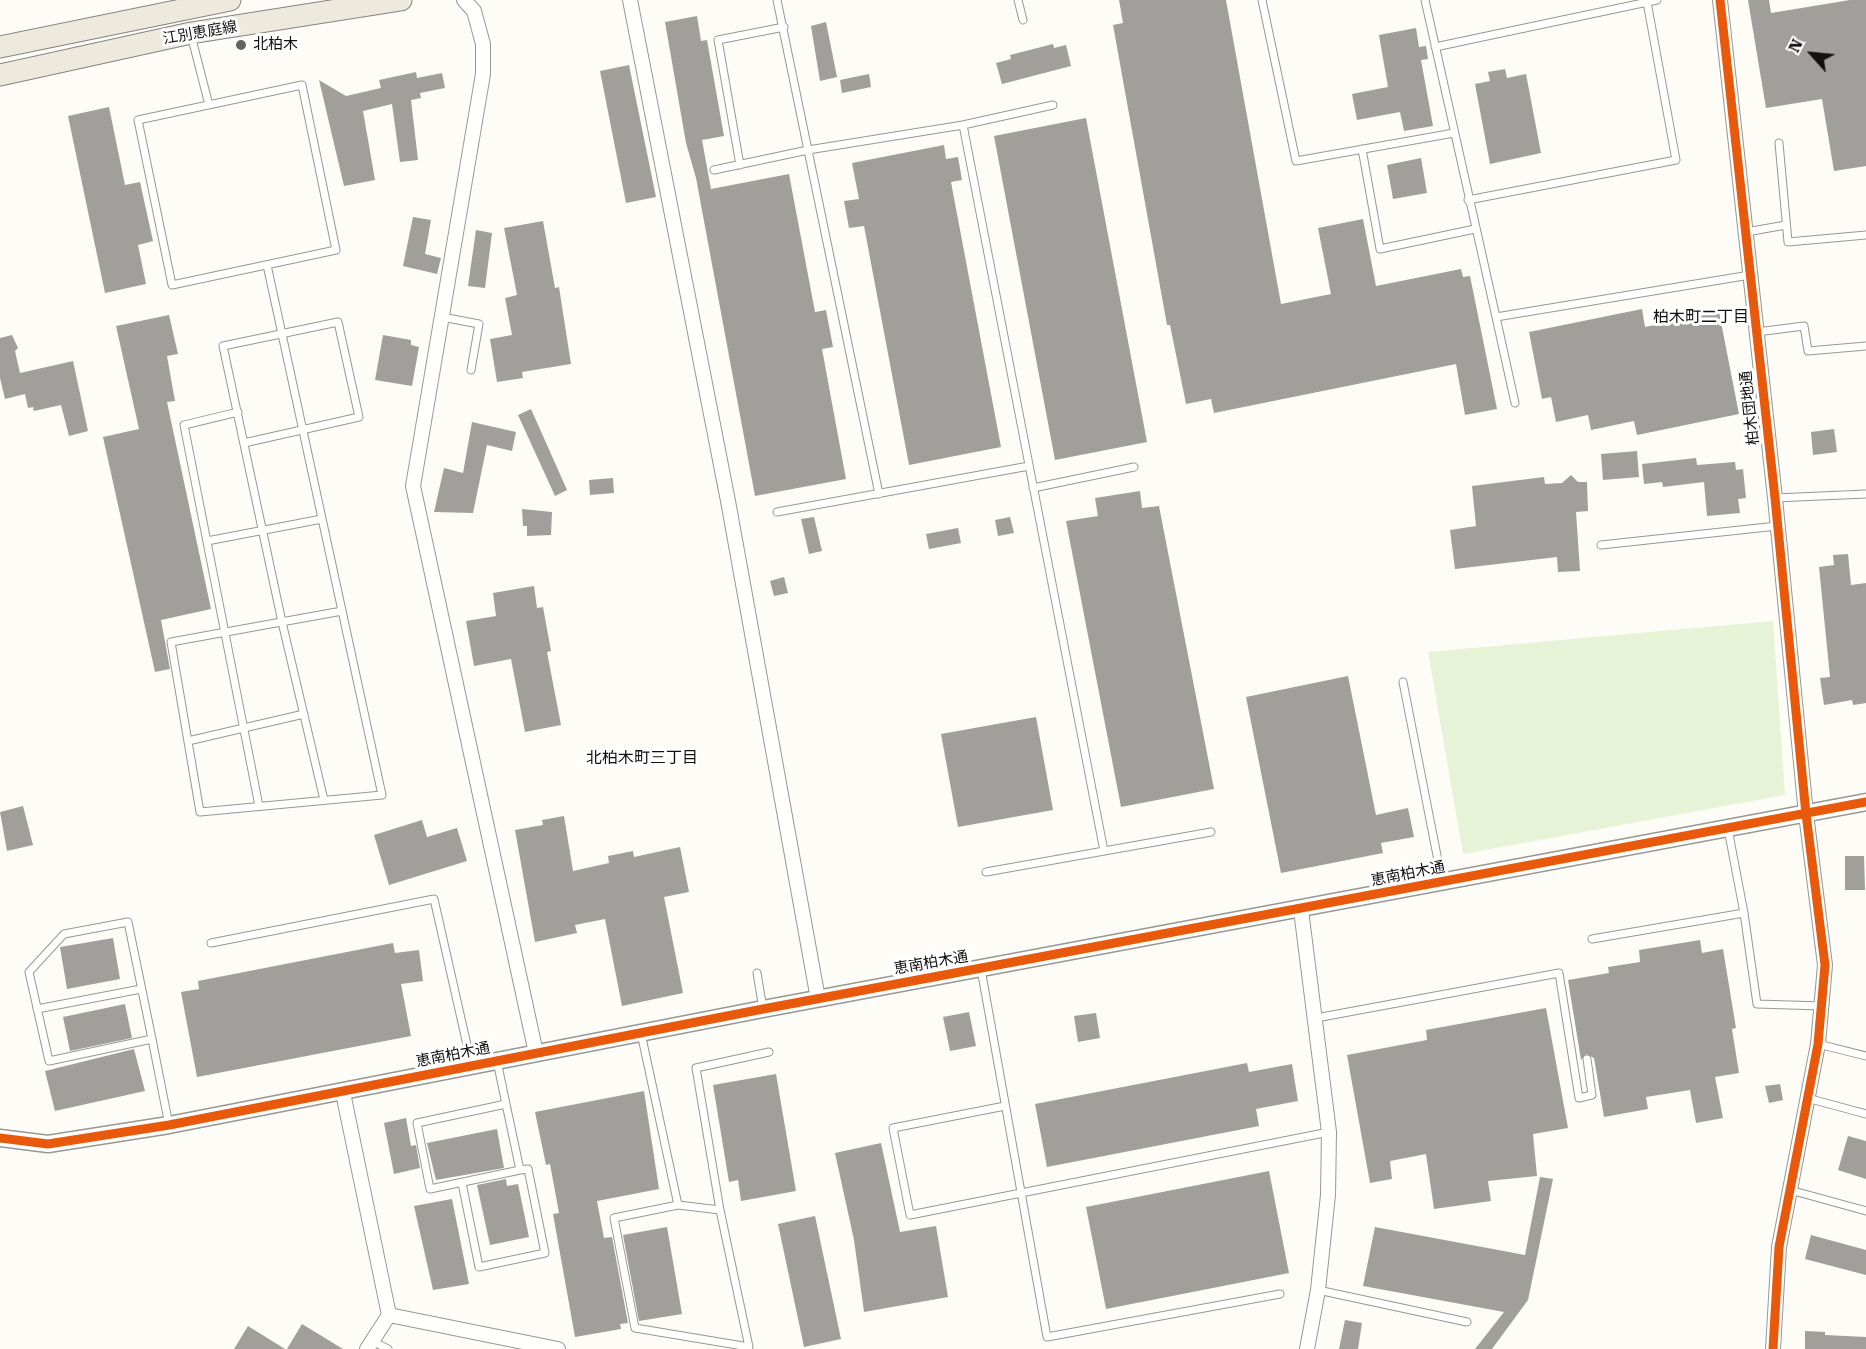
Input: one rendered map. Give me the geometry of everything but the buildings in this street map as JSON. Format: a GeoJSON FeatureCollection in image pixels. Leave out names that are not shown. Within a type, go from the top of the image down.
{"type":"FeatureCollection","features":[{"type":"Feature","properties":{"kind":"main road","name":"江別恵庭線"},"geometry":{"type":"LineString","coordinates":[[0,48],[184,4],[230,0]]}},
{"type":"Feature","properties":{"kind":"main road","name":"江別恵庭線"},"geometry":{"type":"LineString","coordinates":[[0,75],[191,33],[401,0]]}},
{"type":"Feature","properties":{"kind":"street"},"geometry":{"type":"LineString","coordinates":[[464,0],[474,11],[483,44],[483,74],[413,486],[536,1053]]}},
{"type":"Feature","properties":{"kind":"street"},"geometry":{"type":"LineString","coordinates":[[630,0],[728,501],[818,999]]}},
{"type":"Feature","properties":{"kind":"street","name":"柏木団地通"},"geometry":{"type":"LineString","coordinates":[[1720,0],[1778,526],[1806,814],[1825,965],[1818,1044],[1779,1247],[1773,1349]]}},
{"type":"Feature","properties":{"kind":"street"},"geometry":{"type":"LineString","coordinates":[[184,4],[191,33]]}},
{"type":"Feature","properties":{"kind":"street","name":"恵南柏木通"},"geometry":{"type":"LineString","coordinates":[[0,1138],[48,1144],[169,1125],[343,1093],[763,1009],[1301,910],[1866,802]]}},
{"type":"Feature","properties":{"kind":"street"},"geometry":{"type":"LineString","coordinates":[[1301,910],[1329,1132],[1328,1195],[1318,1290],[1307,1349]]}},
{"type":"Feature","properties":{"kind":"street"},"geometry":{"type":"LineString","coordinates":[[343,1093],[389,1315],[370,1345]]}},
{"type":"Feature","properties":{"kind":"street"},"geometry":{"type":"LineString","coordinates":[[389,1315],[558,1349]]}},
{"type":"Feature","properties":{"kind":"lane"},"geometry":{"type":"LineString","coordinates":[[777,0],[879,494]]}},
{"type":"Feature","properties":{"kind":"lane"},"geometry":{"type":"LineString","coordinates":[[1018,0],[1023,20]]}},
{"type":"Feature","properties":{"kind":"lane"},"geometry":{"type":"LineString","coordinates":[[1262,0],[1296,161],[1454,133]]}},
{"type":"Feature","properties":{"kind":"lane"},"geometry":{"type":"LineString","coordinates":[[1425,0],[1515,403]]}},
{"type":"Feature","properties":{"kind":"lane"},"geometry":{"type":"LineString","coordinates":[[1435,47],[1657,0]]}},
{"type":"Feature","properties":{"kind":"lane"},"geometry":{"type":"LineString","coordinates":[[1468,200],[1676,160],[1647,2]]}},
{"type":"Feature","properties":{"kind":"lane"},"geometry":{"type":"LineString","coordinates":[[740,165],[718,40],[784,27]]}},
{"type":"Feature","properties":{"kind":"lane"},"geometry":{"type":"LineString","coordinates":[[191,33],[208,105]]}},
{"type":"Feature","properties":{"kind":"lane"},"geometry":{"type":"LineString","coordinates":[[302,86],[336,250],[172,285],[138,120],[208,105],[302,86]]}},
{"type":"Feature","properties":{"kind":"lane"},"geometry":{"type":"LineString","coordinates":[[714,170],[808,150],[963,126],[1053,105]]}},
{"type":"Feature","properties":{"kind":"lane"},"geometry":{"type":"LineString","coordinates":[[963,126],[1104,851]]}},
{"type":"Feature","properties":{"kind":"lane"},"geometry":{"type":"LineString","coordinates":[[1779,144],[1788,243],[1866,235]]}},
{"type":"Feature","properties":{"kind":"lane"},"geometry":{"type":"LineString","coordinates":[[1362,149],[1380,249],[1475,229]]}},
{"type":"Feature","properties":{"kind":"lane"},"geometry":{"type":"LineString","coordinates":[[1746,232],[1786,225]]}},
{"type":"Feature","properties":{"kind":"lane"},"geometry":{"type":"LineString","coordinates":[[267,265],[382,795],[200,812],[171,642],[342,611]]}},
{"type":"Feature","properties":{"kind":"lane"},"geometry":{"type":"LineString","coordinates":[[1496,317],[1750,275]]}},
{"type":"Feature","properties":{"kind":"lane"},"geometry":{"type":"LineString","coordinates":[[442,317],[478,324],[471,370]]}},
{"type":"Feature","properties":{"kind":"lane"},"geometry":{"type":"LineString","coordinates":[[244,443],[359,417],[338,322],[223,346],[282,622],[324,800]]}},
{"type":"Feature","properties":{"kind":"lane"},"geometry":{"type":"LineString","coordinates":[[1757,333],[1804,326],[1808,351],[1866,346]]}},
{"type":"Feature","properties":{"kind":"lane"},"geometry":{"type":"LineString","coordinates":[[238,412],[184,425],[259,806]]}},
{"type":"Feature","properties":{"kind":"lane"},"geometry":{"type":"LineString","coordinates":[[777,512],[1029,466]]}},
{"type":"Feature","properties":{"kind":"lane"},"geometry":{"type":"LineString","coordinates":[[1033,488],[1134,467]]}},
{"type":"Feature","properties":{"kind":"lane"},"geometry":{"type":"LineString","coordinates":[[1775,498],[1866,494]]}},
{"type":"Feature","properties":{"kind":"lane"},"geometry":{"type":"LineString","coordinates":[[207,541],[322,519]]}},
{"type":"Feature","properties":{"kind":"lane"},"geometry":{"type":"LineString","coordinates":[[1601,545],[1778,526]]}},
{"type":"Feature","properties":{"kind":"lane"},"geometry":{"type":"LineString","coordinates":[[1403,682],[1442,883]]}},
{"type":"Feature","properties":{"kind":"lane"},"geometry":{"type":"LineString","coordinates":[[188,741],[304,714]]}},
{"type":"Feature","properties":{"kind":"lane"},"geometry":{"type":"LineString","coordinates":[[1728,829],[1744,913],[1757,1004],[1823,1006]]}},
{"type":"Feature","properties":{"kind":"lane"},"geometry":{"type":"LineString","coordinates":[[986,872],[1210,832]]}},
{"type":"Feature","properties":{"kind":"lane"},"geometry":{"type":"LineString","coordinates":[[211,943],[434,899],[472,1066]]}},
{"type":"Feature","properties":{"kind":"lane"},"geometry":{"type":"LineString","coordinates":[[1592,939],[1744,913]]}},
{"type":"Feature","properties":{"kind":"lane"},"geometry":{"type":"LineString","coordinates":[[152,1039],[49,1061],[29,972],[64,934],[128,922],[141,989],[152,1039],[169,1125]]}},
{"type":"Feature","properties":{"kind":"lane"},"geometry":{"type":"LineString","coordinates":[[981,969],[1047,1337],[1280,1294]]}},
{"type":"Feature","properties":{"kind":"lane"},"geometry":{"type":"LineString","coordinates":[[757,973],[763,1009]]}},
{"type":"Feature","properties":{"kind":"lane"},"geometry":{"type":"LineString","coordinates":[[1316,1018],[1559,973],[1579,1098],[1592,1095],[1587,1059]]}},
{"type":"Feature","properties":{"kind":"lane"},"geometry":{"type":"LineString","coordinates":[[37,1010],[141,989]]}},
{"type":"Feature","properties":{"kind":"lane"},"geometry":{"type":"LineString","coordinates":[[641,1033],[678,1205]]}},
{"type":"Feature","properties":{"kind":"lane"},"geometry":{"type":"LineString","coordinates":[[1818,1044],[1866,1056]]}},
{"type":"Feature","properties":{"kind":"lane"},"geometry":{"type":"LineString","coordinates":[[720,1210],[678,1205],[614,1218],[635,1328],[749,1347],[720,1210],[696,1068],[769,1052]]}},
{"type":"Feature","properties":{"kind":"lane"},"geometry":{"type":"LineString","coordinates":[[497,1061],[520,1170]]}},
{"type":"Feature","properties":{"kind":"lane"},"geometry":{"type":"LineString","coordinates":[[1807,1098],[1866,1114]]}},
{"type":"Feature","properties":{"kind":"lane"},"geometry":{"type":"LineString","coordinates":[[462,1183],[479,1267],[545,1253],[528,1169],[430,1189],[417,1123],[506,1104]]}},
{"type":"Feature","properties":{"kind":"lane"},"geometry":{"type":"LineString","coordinates":[[1005,1106],[893,1128],[910,1215],[1329,1132]]}},
{"type":"Feature","properties":{"kind":"lane"},"geometry":{"type":"LineString","coordinates":[[1790,1190],[1866,1211]]}},
{"type":"Feature","properties":{"kind":"lane"},"geometry":{"type":"LineString","coordinates":[[1318,1290],[1467,1322]]}},
{"type":"Feature","properties":{"kind":"lane"},"geometry":{"type":"LineString","coordinates":[[370,1345],[388,1349]]}},
{"type":"Feature","properties":{"kind":"green space"},"geometry":{"type":"Polygon","coordinates":[[[1773,621],[1785,795],[1463,854],[1428,652],[1773,621]]]}},
{"type":"Feature","properties":{"kind":"cycle path"},"geometry":{"type":"LineString","coordinates":[[1720,0],[1775,498],[1806,814],[1825,965],[1818,1044],[1779,1247],[1773,1349]]}},
{"type":"Feature","properties":{"kind":"cycle path"},"geometry":{"type":"LineString","coordinates":[[0,1138],[48,1144],[169,1125],[763,1009],[1866,802]]}},
{"type":"Feature","properties":{"kind":"place","name":"北柏木"},"geometry":{"type":"Point","coordinates":[241,45]}},
{"type":"Feature","properties":{"kind":"district","name":"柏木町二丁目"},"geometry":{"type":"Point","coordinates":[1701,317]}},
{"type":"Feature","properties":{"kind":"district","name":"北柏木町三丁目"},"geometry":{"type":"Point","coordinates":[642,758]}}]}
